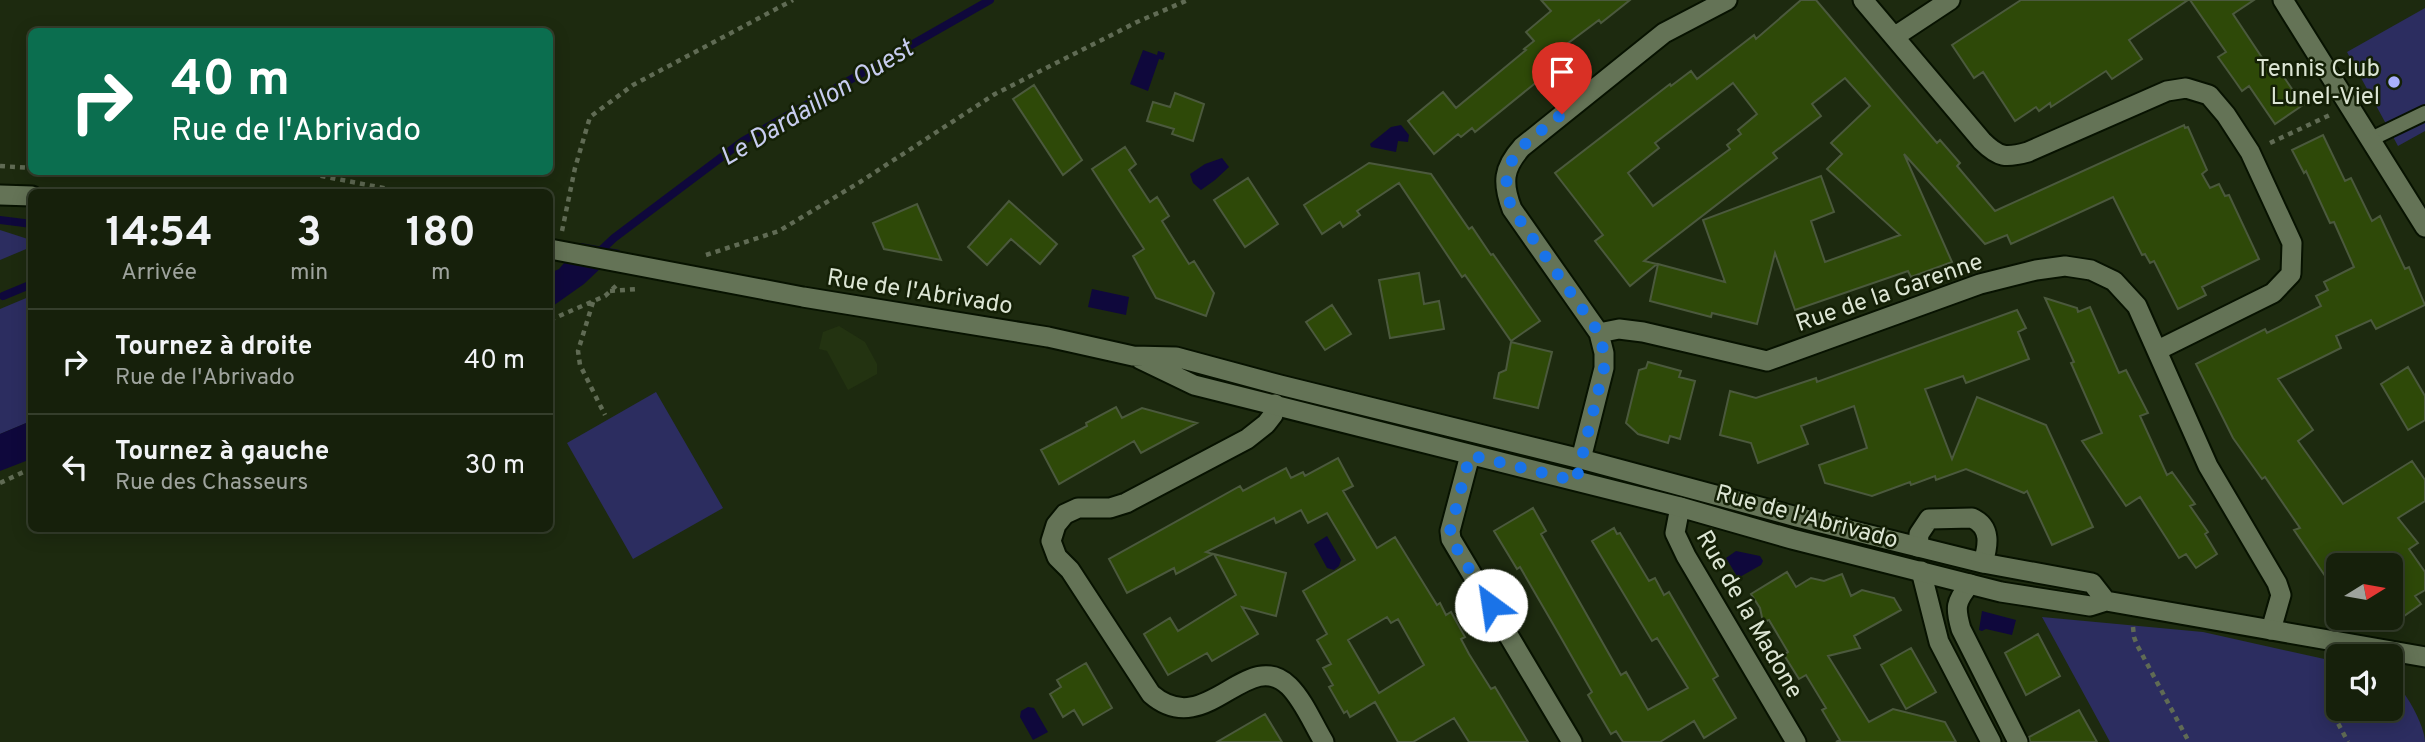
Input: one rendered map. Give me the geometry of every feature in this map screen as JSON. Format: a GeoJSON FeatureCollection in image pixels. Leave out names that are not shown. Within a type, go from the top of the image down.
{"type":"FeatureCollection","features":[{"type":"Feature","properties":{"kind":"street"},"geometry":{"type":"LineString","coordinates":[[1576,481],[1604,368],[1604,353],[1599,333],[1512,209],[1506,192],[1506,175],[1511,159],[1522,147],[1664,33],[1727,0]]}},
{"type":"Feature","properties":{"kind":"street"},"geometry":{"type":"LineString","coordinates":[[1863,0],[1982,141],[2003,156],[2028,152],[2167,91],[2186,88],[2209,95],[2226,115],[2250,152],[2292,243],[2291,274],[2273,293],[2158,349]]}},
{"type":"Feature","properties":{"kind":"street"},"geometry":{"type":"LineString","coordinates":[[1894,37],[1950,0]]}},
{"type":"Feature","properties":{"kind":"street"},"geometry":{"type":"LineString","coordinates":[[2283,0],[2425,227]]}},
{"type":"Feature","properties":{"kind":"street"},"geometry":{"type":"LineString","coordinates":[[0,195],[28,196]]}},
{"type":"Feature","properties":{"kind":"street","name":"Rue de l'Abrivado"},"geometry":{"type":"LineString","coordinates":[[554,247],[635,267],[1012,330],[1133,356],[1194,384],[1278,395],[1475,432],[1983,563],[2092,583],[2106,601]]}},
{"type":"Feature","properties":{"kind":"street","name":"Rue de la Garenne"},"geometry":{"type":"LineString","coordinates":[[1599,333],[1619,329],[1643,332],[1767,361],[1980,284],[2064,266],[2091,270],[2114,281],[2137,306],[2208,466],[2277,583],[2281,595],[2272,630]]}},
{"type":"Feature","properties":{"kind":"street","name":"Rue de l'Abrivado"},"geometry":{"type":"LineString","coordinates":[[1278,395],[1470,455],[1680,507],[1792,539],[1970,584],[2090,606],[2106,601],[2133,605],[2425,657]]}},
{"type":"Feature","properties":{"kind":"street"},"geometry":{"type":"LineString","coordinates":[[1278,395],[1273,415],[1247,439],[1126,503],[1110,508],[1078,508],[1065,514],[1056,526],[1051,541],[1057,557],[1070,570],[1151,694],[1162,705],[1176,711],[1191,712],[1257,678],[1272,678],[1287,684],[1324,742]]}},
{"type":"Feature","properties":{"kind":"street"},"geometry":{"type":"LineString","coordinates":[[1475,432],[1450,531],[1451,539],[1572,742]]}},
{"type":"Feature","properties":{"kind":"street","name":"Rue de l'Abrivado"},"geometry":{"type":"LineString","coordinates":[[1680,507],[1685,485]]}},
{"type":"Feature","properties":{"kind":"street","name":"Rue de la Madone"},"geometry":{"type":"LineString","coordinates":[[1680,507],[1675,533],[1686,556],[1796,742]]}},
{"type":"Feature","properties":{"kind":"street","name":"Rue de l'Abrivado"},"geometry":{"type":"LineString","coordinates":[[1921,571],[1919,534],[1929,519],[1972,517],[1984,528],[1989,541],[1983,563],[1970,584]]}},
{"type":"Feature","properties":{"kind":"street"},"geometry":{"type":"LineString","coordinates":[[1921,571],[1939,642],[1991,742]]}},
{"type":"Feature","properties":{"kind":"street"},"geometry":{"type":"LineString","coordinates":[[1970,584],[1959,597],[1956,612],[1961,629],[2018,742]]}},
{"type":"Feature","properties":{"kind":"lane"},"geometry":{"type":"LineString","coordinates":[[2369,140],[2425,113]]}},
{"type":"Feature","properties":{"kind":"path"},"geometry":{"type":"LineString","coordinates":[[554,247],[590,117],[633,85],[793,0]]}},
{"type":"Feature","properties":{"kind":"path"},"geometry":{"type":"LineString","coordinates":[[698,278],[698,267],[705,255],[779,231],[860,183],[995,94],[1137,22],[1188,0]]}},
{"type":"Feature","properties":{"kind":"path"},"geometry":{"type":"LineString","coordinates":[[2250,152],[2349,106]]}},
{"type":"Feature","properties":{"kind":"path"},"geometry":{"type":"LineString","coordinates":[[0,166],[28,168]]}},
{"type":"Feature","properties":{"kind":"path"},"geometry":{"type":"LineString","coordinates":[[316,175],[389,189]]}},
{"type":"Feature","properties":{"kind":"path"},"geometry":{"type":"LineString","coordinates":[[553,319],[605,296],[635,267]]}},
{"type":"Feature","properties":{"kind":"path"},"geometry":{"type":"LineString","coordinates":[[593,302],[578,351],[580,365],[605,415]]}},
{"type":"Feature","properties":{"kind":"path"},"geometry":{"type":"LineString","coordinates":[[0,482],[28,470]]}},
{"type":"Feature","properties":{"kind":"path"},"geometry":{"type":"LineString","coordinates":[[2133,605],[2134,637],[2189,742]]}},
{"type":"Feature","properties":{"kind":"path"},"geometry":{"type":"LineString","coordinates":[[2337,721],[2348,742]]}},
{"type":"Feature","properties":{"kind":"shaded area","name":"Tennis Club Lunel-Viel"},"geometry":{"type":"Polygon","coordinates":[[[2425,8],[2425,131],[2398,146],[2347,52],[2425,8]]]}},
{"type":"Feature","properties":{"kind":"shaded area"},"geometry":{"type":"Polygon","coordinates":[[[1143,50],[1157,55],[1158,51],[1165,53],[1163,60],[1159,59],[1148,91],[1130,84],[1143,50]]]}},
{"type":"Feature","properties":{"kind":"shaded area"},"geometry":{"type":"Polygon","coordinates":[[[1401,125],[1409,135],[1408,142],[1398,141],[1396,152],[1371,147],[1370,144],[1391,127],[1401,125]]]}},
{"type":"Feature","properties":{"kind":"shaded area"},"geometry":{"type":"Polygon","coordinates":[[[1222,158],[1229,167],[1215,180],[1201,190],[1193,183],[1190,174],[1205,164],[1222,158]]]}},
{"type":"Feature","properties":{"kind":"shaded area"},"geometry":{"type":"Polygon","coordinates":[[[0,230],[28,239],[28,248],[0,260],[0,230]]]}},
{"type":"Feature","properties":{"kind":"shaded area"},"geometry":{"type":"Polygon","coordinates":[[[581,243],[620,250],[584,284],[553,306],[553,272],[559,269],[581,243]]]}},
{"type":"Feature","properties":{"kind":"shaded area"},"geometry":{"type":"Polygon","coordinates":[[[1092,289],[1129,297],[1126,315],[1088,307],[1092,289]]]}},
{"type":"Feature","properties":{"kind":"shaded area"},"geometry":{"type":"Polygon","coordinates":[[[28,297],[28,422],[0,434],[0,309],[28,297]]]}},
{"type":"Feature","properties":{"kind":"shaded area"},"geometry":{"type":"Polygon","coordinates":[[[839,326],[865,342],[877,364],[877,374],[848,390],[827,351],[819,349],[823,332],[839,326]]]}},
{"type":"Feature","properties":{"kind":"shaded area"},"geometry":{"type":"Polygon","coordinates":[[[656,392],[723,508],[633,559],[567,443],[656,392]]]}},
{"type":"Feature","properties":{"kind":"shaded area"},"geometry":{"type":"Polygon","coordinates":[[[28,422],[28,460],[0,471],[0,434],[28,422]]]}},
{"type":"Feature","properties":{"kind":"shaded area"},"geometry":{"type":"Polygon","coordinates":[[[1327,536],[1341,560],[1334,570],[1327,568],[1314,544],[1327,536]]]}},
{"type":"Feature","properties":{"kind":"shaded area"},"geometry":{"type":"Polygon","coordinates":[[[1736,551],[1760,556],[1763,561],[1761,565],[1738,578],[1726,558],[1736,551]]]}},
{"type":"Feature","properties":{"kind":"shaded area"},"geometry":{"type":"Polygon","coordinates":[[[1982,611],[2016,620],[2012,635],[1979,630],[1982,611]]]}},
{"type":"Feature","properties":{"kind":"shaded area"},"geometry":{"type":"Polygon","coordinates":[[[2042,617],[2203,632],[2326,659],[2326,721],[2403,721],[2403,692],[2422,726],[2425,742],[2110,742],[2042,617]]]}},
{"type":"Feature","properties":{"kind":"shaded area"},"geometry":{"type":"Polygon","coordinates":[[[1028,707],[1034,708],[1048,732],[1033,740],[1020,717],[1021,711],[1028,707]]]}},
{"type":"Feature","properties":{"kind":"building"},"geometry":{"type":"Polygon","coordinates":[[[1541,0],[1630,0],[1601,23],[1599,20],[1559,50],[1565,59],[1475,132],[1472,128],[1461,137],[1458,134],[1434,154],[1408,121],[1443,92],[1456,108],[1526,50],[1524,49],[1534,41],[1526,32],[1551,11],[1541,0]]]}},
{"type":"Feature","properties":{"kind":"building"},"geometry":{"type":"Polygon","coordinates":[[[1801,0],[1816,0],[1937,143],[1940,140],[1960,163],[1957,166],[1995,211],[2184,125],[2185,128],[2188,127],[2207,170],[2202,174],[2210,188],[2219,184],[2225,196],[2229,195],[2259,259],[2202,287],[2206,295],[2178,309],[2154,261],[2150,263],[2145,254],[2142,255],[2113,197],[2011,244],[2007,235],[1985,244],[1904,154],[1952,262],[1911,277],[1908,271],[1795,310],[1775,253],[1757,324],[1712,313],[1711,317],[1650,301],[1658,264],[1725,282],[1703,220],[1821,176],[1834,212],[1811,221],[1825,262],[1900,235],[1827,169],[1842,154],[1831,143],[1870,106],[1845,78],[1812,104],[1821,116],[1773,153],[1777,158],[1644,261],[1657,264],[1630,286],[1595,241],[1603,235],[1555,173],[1670,84],[1671,86],[1691,71],[1697,79],[1754,35],[1756,39],[1801,0]],[[1733,83],[1655,143],[1659,148],[1628,173],[1653,206],[1730,149],[1727,145],[1741,134],[1738,130],[1757,114],[1733,83]]]}},
{"type":"Feature","properties":{"kind":"building"},"geometry":{"type":"Polygon","coordinates":[[[2021,0],[2188,0],[2129,40],[2142,59],[2112,79],[2106,71],[2051,107],[2050,103],[2039,111],[2036,107],[2015,121],[1983,72],[1974,78],[1952,45],[2021,0]]]}},
{"type":"Feature","properties":{"kind":"building"},"geometry":{"type":"Polygon","coordinates":[[[2190,0],[2254,0],[2233,14],[2271,71],[2277,67],[2303,105],[2275,124],[2249,86],[2242,91],[2218,57],[2226,52],[2190,0]]]}},
{"type":"Feature","properties":{"kind":"building"},"geometry":{"type":"Polygon","coordinates":[[[1034,85],[1082,160],[1063,175],[1013,99],[1034,85]]]}},
{"type":"Feature","properties":{"kind":"building"},"geometry":{"type":"Polygon","coordinates":[[[1175,93],[1204,104],[1193,141],[1172,134],[1174,129],[1147,121],[1153,102],[1170,107],[1175,93]]]}},
{"type":"Feature","properties":{"kind":"building"},"geometry":{"type":"Polygon","coordinates":[[[2323,135],[2345,181],[2351,178],[2372,221],[2380,216],[2405,269],[2409,267],[2425,305],[2376,329],[2371,320],[2336,336],[2341,348],[2278,379],[2313,430],[2298,441],[2343,504],[2412,461],[2425,480],[2425,501],[2398,518],[2418,543],[2409,549],[2425,572],[2425,590],[2415,596],[2421,604],[2404,616],[2403,553],[2326,553],[2326,577],[2294,530],[2300,528],[2265,477],[2262,479],[2233,438],[2196,364],[2265,329],[2267,333],[2321,306],[2316,296],[2328,290],[2324,282],[2354,267],[2334,222],[2330,223],[2306,171],[2304,173],[2292,150],[2323,135]]]}},
{"type":"Feature","properties":{"kind":"building"},"geometry":{"type":"Polygon","coordinates":[[[1125,147],[1136,164],[1129,170],[1150,202],[1157,197],[1169,216],[1162,221],[1189,264],[1194,261],[1214,293],[1206,316],[1156,298],[1133,256],[1144,249],[1092,169],[1125,147]]]}},
{"type":"Feature","properties":{"kind":"building"},"geometry":{"type":"Polygon","coordinates":[[[1369,163],[1431,174],[1469,229],[1472,227],[1491,255],[1493,254],[1540,321],[1511,341],[1465,275],[1462,277],[1399,183],[1357,211],[1360,215],[1343,227],[1340,222],[1322,234],[1304,205],[1369,163]]]}},
{"type":"Feature","properties":{"kind":"building"},"geometry":{"type":"Polygon","coordinates":[[[1248,178],[1278,224],[1245,247],[1214,200],[1248,178]]]}},
{"type":"Feature","properties":{"kind":"building"},"geometry":{"type":"Polygon","coordinates":[[[1009,201],[1057,244],[1040,264],[1011,239],[987,265],[968,247],[1009,201]]]}},
{"type":"Feature","properties":{"kind":"building"},"geometry":{"type":"Polygon","coordinates":[[[917,204],[941,260],[884,249],[873,223],[917,204]]]}},
{"type":"Feature","properties":{"kind":"building"},"geometry":{"type":"Polygon","coordinates":[[[1419,273],[1424,304],[1439,301],[1444,329],[1390,338],[1379,280],[1419,273]]]}},
{"type":"Feature","properties":{"kind":"building"},"geometry":{"type":"Polygon","coordinates":[[[2045,298],[2077,308],[2078,312],[2090,307],[2119,373],[2126,370],[2148,413],[2140,416],[2167,475],[2172,472],[2195,504],[2190,506],[2208,532],[2205,534],[2217,554],[2196,568],[2186,554],[2179,558],[2140,497],[2126,506],[2082,441],[2102,433],[2045,298]]]}},
{"type":"Feature","properties":{"kind":"building"},"geometry":{"type":"Polygon","coordinates":[[[1332,305],[1351,334],[1325,350],[1306,322],[1332,305]]]}},
{"type":"Feature","properties":{"kind":"building"},"geometry":{"type":"Polygon","coordinates":[[[2017,310],[2026,328],[2018,332],[2029,359],[1966,383],[1963,376],[1925,389],[1952,459],[1977,397],[2046,425],[2093,527],[2052,545],[2027,491],[2024,493],[1966,469],[1936,480],[1935,476],[1911,485],[1910,482],[1872,496],[1825,483],[1819,465],[1867,448],[1854,406],[1801,426],[1808,444],[1758,463],[1751,443],[1720,435],[1730,391],[1756,398],[1816,378],[1817,382],[2017,310]]]}},
{"type":"Feature","properties":{"kind":"building"},"geometry":{"type":"Polygon","coordinates":[[[1511,342],[1552,352],[1538,408],[1494,398],[1499,373],[1506,370],[1511,342]]]}},
{"type":"Feature","properties":{"kind":"building"},"geometry":{"type":"Polygon","coordinates":[[[1648,362],[1681,371],[1679,377],[1695,381],[1680,439],[1670,436],[1668,443],[1638,434],[1626,423],[1639,370],[1646,368],[1648,362]]]}},
{"type":"Feature","properties":{"kind":"building"},"geometry":{"type":"Polygon","coordinates":[[[2408,367],[2425,396],[2425,420],[2408,430],[2381,384],[2408,367]]]}},
{"type":"Feature","properties":{"kind":"building"},"geometry":{"type":"Polygon","coordinates":[[[1116,407],[1122,418],[1142,408],[1197,423],[1141,453],[1134,441],[1059,484],[1041,450],[1116,407]]]}},
{"type":"Feature","properties":{"kind":"building"},"geometry":{"type":"Polygon","coordinates":[[[1338,458],[1353,486],[1343,491],[1377,548],[1395,537],[1437,605],[1440,603],[1446,615],[1451,612],[1465,637],[1461,639],[1469,654],[1491,689],[1495,687],[1528,742],[1469,742],[1454,718],[1413,742],[1398,742],[1375,702],[1350,717],[1347,711],[1344,713],[1329,687],[1333,685],[1323,668],[1331,664],[1317,640],[1327,634],[1303,591],[1355,560],[1327,513],[1308,523],[1301,510],[1276,523],[1274,518],[1206,552],[1213,554],[1176,574],[1174,568],[1127,593],[1109,559],[1240,486],[1243,491],[1286,468],[1291,478],[1303,472],[1305,476],[1338,458]],[[1387,617],[1348,640],[1379,693],[1424,665],[1398,619],[1391,623],[1387,617]]]}},
{"type":"Feature","properties":{"kind":"building"},"geometry":{"type":"Polygon","coordinates":[[[1533,508],[1546,531],[1541,534],[1621,675],[1626,672],[1648,710],[1688,688],[1657,638],[1652,641],[1592,541],[1614,528],[1617,534],[1620,533],[1649,581],[1655,578],[1664,595],[1669,592],[1718,676],[1713,679],[1736,718],[1704,738],[1694,721],[1660,742],[1623,742],[1616,731],[1611,734],[1588,695],[1592,692],[1560,636],[1520,567],[1517,569],[1494,531],[1533,508]]]}},
{"type":"Feature","properties":{"kind":"building"},"geometry":{"type":"Polygon","coordinates":[[[1214,554],[1286,573],[1276,616],[1242,607],[1258,634],[1212,661],[1207,653],[1168,675],[1144,634],[1170,618],[1178,631],[1236,595],[1214,554]]]}},
{"type":"Feature","properties":{"kind":"building"},"geometry":{"type":"Polygon","coordinates":[[[1787,572],[1796,587],[1811,578],[1824,581],[1842,574],[1851,596],[1862,590],[1894,598],[1901,610],[1854,636],[1860,648],[1828,656],[1869,722],[1893,709],[1945,722],[1956,742],[1836,742],[1840,740],[1822,710],[1826,708],[1806,675],[1799,679],[1784,655],[1788,652],[1769,620],[1763,622],[1760,608],[1751,594],[1787,572]]]}},
{"type":"Feature","properties":{"kind":"building"},"geometry":{"type":"Polygon","coordinates":[[[2038,634],[2060,676],[2026,695],[2005,653],[2038,634]]]}},
{"type":"Feature","properties":{"kind":"building"},"geometry":{"type":"Polygon","coordinates":[[[1911,648],[1936,692],[1906,709],[1881,665],[1911,648]]]}},
{"type":"Feature","properties":{"kind":"building"},"geometry":{"type":"Polygon","coordinates":[[[1086,663],[1112,708],[1083,725],[1074,710],[1063,717],[1050,694],[1061,687],[1057,680],[1086,663]]]}},
{"type":"Feature","properties":{"kind":"building"},"geometry":{"type":"Polygon","coordinates":[[[2079,710],[2097,742],[2030,742],[2029,737],[2079,710]]]}},
{"type":"Feature","properties":{"kind":"building"},"geometry":{"type":"Polygon","coordinates":[[[1265,714],[1282,742],[1217,742],[1265,714]]]}},
{"type":"Feature","properties":{"kind":"waterway","name":"Le Dardaillon Ouest"},"geometry":{"type":"LineString","coordinates":[[596,255],[614,238],[743,141],[990,0]]}},
{"type":"Feature","properties":{"kind":"waterway"},"geometry":{"type":"LineString","coordinates":[[0,220],[28,224]]}},
{"type":"Feature","properties":{"kind":"waterway"},"geometry":{"type":"LineString","coordinates":[[3,296],[28,286]]}},
{"type":"Feature","properties":{"kind":"place","name":"Tennis Club Lunel-Viel"},"geometry":{"type":"Point","coordinates":[2394,82]}},
{"type":"Feature","properties":{"kind":"route"},"geometry":{"type":"LineString","coordinates":[[1491,605],[1451,539],[1450,531],[1470,455],[1576,481],[1604,368],[1604,353],[1599,333],[1512,209],[1506,192],[1506,175],[1511,159],[1562,114]]}}]}
